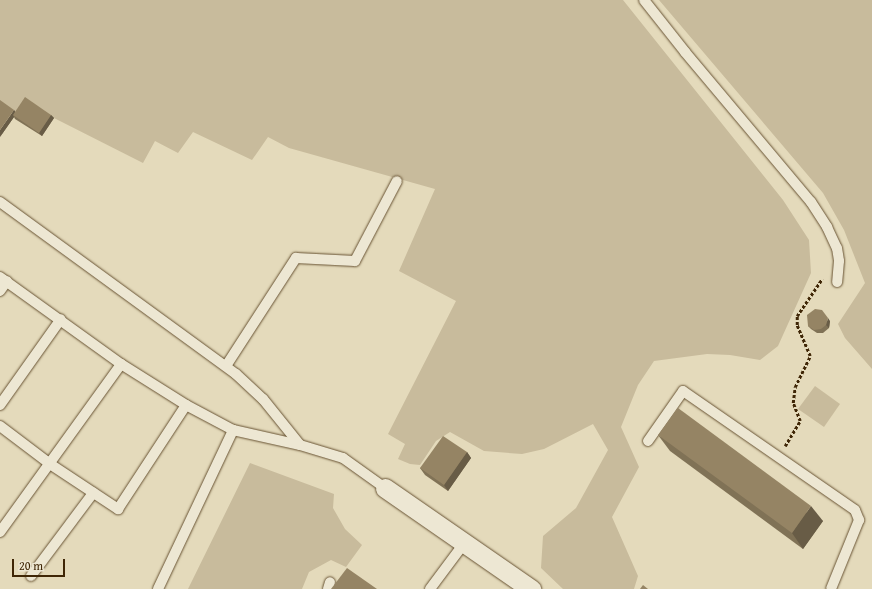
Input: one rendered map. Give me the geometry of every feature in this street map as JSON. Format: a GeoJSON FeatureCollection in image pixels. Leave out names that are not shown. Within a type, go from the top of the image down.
{"type":"FeatureCollection","features":[{"type":"Feature","properties":{"kind":"street"},"geometry":{"type":"LineString","coordinates":[[385,488],[531,589]]}},
{"type":"Feature","properties":{"kind":"lane"},"geometry":{"type":"LineString","coordinates":[[644,0],[685,52],[811,202],[827,227],[837,248],[839,261],[837,282]]}},
{"type":"Feature","properties":{"kind":"lane"},"geometry":{"type":"LineString","coordinates":[[226,366],[296,258],[355,261],[397,181]]}},
{"type":"Feature","properties":{"kind":"lane"},"geometry":{"type":"LineString","coordinates":[[0,202],[226,366],[262,399],[300,445]]}},
{"type":"Feature","properties":{"kind":"lane"},"geometry":{"type":"LineString","coordinates":[[0,291],[3,279],[61,319],[121,364],[186,405],[233,430],[300,445],[343,458],[385,488]]}},
{"type":"Feature","properties":{"kind":"lane"},"geometry":{"type":"LineString","coordinates":[[0,405],[61,319]]}},
{"type":"Feature","properties":{"kind":"lane"},"geometry":{"type":"LineString","coordinates":[[0,532],[121,364]]}},
{"type":"Feature","properties":{"kind":"lane"},"geometry":{"type":"LineString","coordinates":[[648,441],[683,391],[777,458],[855,510],[859,520],[831,589]]}},
{"type":"Feature","properties":{"kind":"lane"},"geometry":{"type":"LineString","coordinates":[[0,426],[93,494],[118,508],[186,405]]}},
{"type":"Feature","properties":{"kind":"lane"},"geometry":{"type":"LineString","coordinates":[[158,589],[233,430]]}},
{"type":"Feature","properties":{"kind":"lane"},"geometry":{"type":"LineString","coordinates":[[31,576],[93,494]]}},
{"type":"Feature","properties":{"kind":"lane"},"geometry":{"type":"LineString","coordinates":[[430,589],[465,542]]}},
{"type":"Feature","properties":{"kind":"path"},"geometry":{"type":"LineString","coordinates":[[777,458],[800,421],[793,403],[795,387],[810,356],[797,325],[797,316],[813,292]]}},
{"type":"Feature","properties":{"kind":"shaded area"},"geometry":{"type":"Polygon","coordinates":[[[0,0],[623,0],[783,200],[809,240],[811,273],[778,346],[760,360],[730,355],[707,354],[654,361],[638,385],[621,427],[639,467],[612,517],[638,576],[634,589],[563,589],[541,568],[543,536],[576,508],[608,450],[593,424],[544,449],[522,454],[484,451],[450,432],[436,441],[420,465],[410,464],[398,459],[405,444],[388,434],[456,301],[399,271],[435,189],[289,148],[268,137],[252,160],[193,132],[178,153],[155,141],[143,163],[54,118],[28,101],[17,114],[0,101],[0,0]]]}},
{"type":"Feature","properties":{"kind":"shaded area"},"geometry":{"type":"Polygon","coordinates":[[[659,0],[872,0],[872,369],[845,338],[838,324],[865,283],[844,230],[823,193],[659,0]]]}},
{"type":"Feature","properties":{"kind":"shaded area"},"geometry":{"type":"Polygon","coordinates":[[[815,386],[840,404],[824,427],[798,409],[815,386]]]}},
{"type":"Feature","properties":{"kind":"shaded area"},"geometry":{"type":"Polygon","coordinates":[[[250,463],[334,494],[333,508],[345,529],[362,545],[346,567],[331,560],[309,572],[302,589],[188,589],[250,463]]]}},
{"type":"Feature","properties":{"kind":"building"},"geometry":{"type":"Polygon","coordinates":[[[25,97],[51,115],[39,133],[13,115],[25,97]]]}},
{"type":"Feature","properties":{"kind":"building"},"geometry":{"type":"Polygon","coordinates":[[[0,100],[14,110],[0,130],[0,100]]]}},
{"type":"Feature","properties":{"kind":"building"},"geometry":{"type":"Polygon","coordinates":[[[815,309],[822,310],[828,318],[826,325],[821,329],[814,330],[808,326],[807,315],[815,309]]]}},
{"type":"Feature","properties":{"kind":"building"},"geometry":{"type":"Polygon","coordinates":[[[678,408],[811,506],[792,533],[658,435],[678,408]]]}},
{"type":"Feature","properties":{"kind":"building"},"geometry":{"type":"Polygon","coordinates":[[[443,436],[467,452],[444,485],[420,468],[443,436]]]}},
{"type":"Feature","properties":{"kind":"building"},"geometry":{"type":"Polygon","coordinates":[[[347,568],[377,589],[331,589],[347,568]]]}},
{"type":"Feature","properties":{"kind":"building"},"geometry":{"type":"Polygon","coordinates":[[[643,585],[648,589],[640,589],[643,585]]]}}]}
